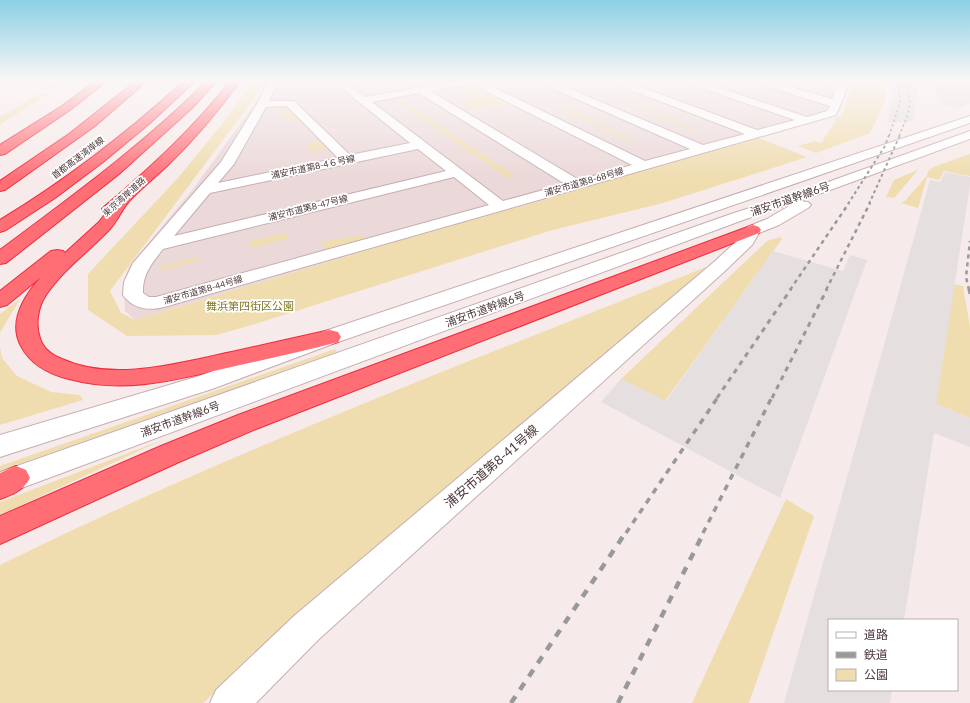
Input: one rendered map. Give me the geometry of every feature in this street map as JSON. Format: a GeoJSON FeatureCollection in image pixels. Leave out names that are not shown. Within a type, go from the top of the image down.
{"type":"FeatureCollection","features":[{"type":"Feature","properties":{"kind":"highway"},"geometry":{"type":"LineString","coordinates":[[5,134],[36,114]]}},
{"type":"Feature","properties":{"kind":"highway"},"geometry":{"type":"LineString","coordinates":[[0,152],[57,114]]}},
{"type":"Feature","properties":{"kind":"highway","name":"首都高速湾岸線"},"geometry":{"type":"LineString","coordinates":[[0,187],[49,154],[103,114]]}},
{"type":"Feature","properties":{"kind":"highway"},"geometry":{"type":"LineString","coordinates":[[0,227],[80,172],[153,114]]}},
{"type":"Feature","properties":{"kind":"highway"},"geometry":{"type":"LineString","coordinates":[[0,258],[120,166],[179,114]]}},
{"type":"Feature","properties":{"kind":"highway","name":"東京湾岸道路"},"geometry":{"type":"LineString","coordinates":[[0,300],[122,200],[162,163],[196,129],[208,114]]}},
{"type":"Feature","properties":{"kind":"highway"},"geometry":{"type":"LineString","coordinates":[[122,200],[106,223],[47,282],[31,306],[27,320],[27,334],[33,348],[41,358],[54,366],[97,377],[142,377],[201,367],[330,337]]}},
{"type":"Feature","properties":{"kind":"highway"},"geometry":{"type":"LineString","coordinates":[[0,213],[11,206]]}},
{"type":"Feature","properties":{"kind":"highway"},"geometry":{"type":"LineString","coordinates":[[0,530],[133,470],[248,422],[752,230]]}},
{"type":"Feature","properties":{"kind":"street","name":"浦安市道第8-44号線"},"geometry":{"type":"LineString","coordinates":[[256,114],[227,164],[142,263],[133,282],[133,295],[144,303],[157,303],[500,206]]}},
{"type":"Feature","properties":{"kind":"street"},"geometry":{"type":"LineString","coordinates":[[301,114],[347,160]]}},
{"type":"Feature","properties":{"kind":"street"},"geometry":{"type":"LineString","coordinates":[[381,114],[500,206]]}},
{"type":"Feature","properties":{"kind":"street"},"geometry":{"type":"LineString","coordinates":[[460,114],[576,184]]}},
{"type":"Feature","properties":{"kind":"street"},"geometry":{"type":"LineString","coordinates":[[539,114],[642,165]]}},
{"type":"Feature","properties":{"kind":"street"},"geometry":{"type":"LineString","coordinates":[[619,114],[700,149]]}},
{"type":"Feature","properties":{"kind":"street"},"geometry":{"type":"LineString","coordinates":[[703,114],[756,134]]}},
{"type":"Feature","properties":{"kind":"street"},"geometry":{"type":"LineString","coordinates":[[788,114],[806,120]]}},
{"type":"Feature","properties":{"kind":"street","name":"浦安市道第8-68号線"},"geometry":{"type":"LineString","coordinates":[[500,206],[829,114]]}},
{"type":"Feature","properties":{"kind":"street","name":"浦安市道幹線6号"},"geometry":{"type":"LineString","coordinates":[[0,446],[204,383],[330,337],[970,119]]}},
{"type":"Feature","properties":{"kind":"street","name":"浦安市道幹線6号"},"geometry":{"type":"LineString","coordinates":[[6,483],[737,217],[822,189],[970,135]]}},
{"type":"Feature","properties":{"kind":"street","name":"浦安市道第8-4６号線"},"geometry":{"type":"LineString","coordinates":[[206,190],[421,144]]}},
{"type":"Feature","properties":{"kind":"street","name":"浦安市道第8-47号線"},"geometry":{"type":"LineString","coordinates":[[159,245],[457,172]]}},
{"type":"Feature","properties":{"kind":"street"},"geometry":{"type":"LineString","coordinates":[[752,230],[791,213],[822,189]]}},
{"type":"Feature","properties":{"kind":"street","name":"浦安市道第8-41号線"},"geometry":{"type":"LineString","coordinates":[[229,703],[306,628],[720,266],[746,242],[752,230]]}},
{"type":"Feature","properties":{"kind":"shaded area"},"geometry":{"type":"Polygon","coordinates":[[[247,114],[838,114],[523,206],[484,215],[135,320],[125,311],[124,282],[129,266],[194,188],[247,114]]]}},
{"type":"Feature","properties":{"kind":"shaded area"},"geometry":{"type":"Polygon","coordinates":[[[889,114],[914,114],[913,121],[888,123],[889,114]]]}},
{"type":"Feature","properties":{"kind":"shaded area"},"geometry":{"type":"Polygon","coordinates":[[[945,172],[970,177],[936,404],[970,418],[970,447],[934,433],[904,619],[828,619],[828,691],[892,691],[890,703],[784,703],[930,180],[940,182],[945,172]]]}},
{"type":"Feature","properties":{"kind":"shaded area"},"geometry":{"type":"Polygon","coordinates":[[[773,251],[843,271],[850,255],[867,260],[780,498],[601,402],[621,379],[666,401],[773,251]]]}},
{"type":"Feature","properties":{"kind":"green space"},"geometry":{"type":"Polygon","coordinates":[[[5,114],[17,114],[0,125],[0,117],[5,114]]]}},
{"type":"Feature","properties":{"kind":"green space","name":"舞浜第四街区公園"},"geometry":{"type":"Polygon","coordinates":[[[229,114],[242,114],[110,291],[121,313],[135,320],[484,215],[523,206],[756,137],[807,157],[663,203],[549,231],[216,335],[127,336],[88,310],[88,274],[178,178],[229,114]]]}},
{"type":"Feature","properties":{"kind":"green space"},"geometry":{"type":"Polygon","coordinates":[[[282,114],[295,114],[302,120],[284,124],[295,120],[286,119],[282,114]]]}},
{"type":"Feature","properties":{"kind":"green space"},"geometry":{"type":"Polygon","coordinates":[[[414,114],[422,114],[515,176],[508,178],[414,114]]]}},
{"type":"Feature","properties":{"kind":"green space"},"geometry":{"type":"Polygon","coordinates":[[[572,114],[579,114],[636,141],[631,142],[572,114]]]}},
{"type":"Feature","properties":{"kind":"green space"},"geometry":{"type":"Polygon","coordinates":[[[653,114],[659,114],[699,130],[694,131],[653,114]]]}},
{"type":"Feature","properties":{"kind":"green space"},"geometry":{"type":"Polygon","coordinates":[[[879,114],[870,133],[816,153],[798,146],[815,141],[821,143],[835,122],[834,119],[842,115],[879,114]]]}},
{"type":"Feature","properties":{"kind":"green space"},"geometry":{"type":"Polygon","coordinates":[[[321,141],[328,149],[313,152],[306,144],[321,141]]]}},
{"type":"Feature","properties":{"kind":"green space"},"geometry":{"type":"Polygon","coordinates":[[[970,154],[970,176],[944,171],[939,180],[927,177],[918,208],[901,203],[905,201],[933,167],[970,154]]]}},
{"type":"Feature","properties":{"kind":"green space"},"geometry":{"type":"Polygon","coordinates":[[[918,170],[894,198],[886,197],[894,180],[918,170]]]}},
{"type":"Feature","properties":{"kind":"green space"},"geometry":{"type":"Polygon","coordinates":[[[285,233],[289,238],[252,248],[248,242],[285,233]]]}},
{"type":"Feature","properties":{"kind":"green space"},"geometry":{"type":"Polygon","coordinates":[[[361,235],[364,239],[326,250],[321,242],[361,235]]]}},
{"type":"Feature","properties":{"kind":"green space"},"geometry":{"type":"Polygon","coordinates":[[[780,237],[782,239],[665,401],[621,379],[767,241],[780,237]]]}},
{"type":"Feature","properties":{"kind":"green space"},"geometry":{"type":"Polygon","coordinates":[[[199,257],[200,260],[161,271],[160,267],[199,257]]]}},
{"type":"Feature","properties":{"kind":"green space"},"geometry":{"type":"Polygon","coordinates":[[[706,267],[367,555],[203,703],[0,703],[0,565],[174,484],[262,446],[439,373],[706,267]]]}},
{"type":"Feature","properties":{"kind":"green space"},"geometry":{"type":"Polygon","coordinates":[[[954,284],[963,286],[970,327],[970,418],[936,404],[954,284]]]}},
{"type":"Feature","properties":{"kind":"green space"},"geometry":{"type":"Polygon","coordinates":[[[20,299],[0,333],[0,314],[20,299]]]}},
{"type":"Feature","properties":{"kind":"green space"},"geometry":{"type":"Polygon","coordinates":[[[0,347],[2,358],[17,376],[51,392],[80,395],[83,400],[0,425],[0,347]]]}},
{"type":"Feature","properties":{"kind":"green space"},"geometry":{"type":"Polygon","coordinates":[[[335,349],[337,352],[0,471],[0,466],[335,349]]]}},
{"type":"Feature","properties":{"kind":"green space"},"geometry":{"type":"Polygon","coordinates":[[[165,439],[0,515],[0,502],[165,439]]]}},
{"type":"Feature","properties":{"kind":"green space"},"geometry":{"type":"Polygon","coordinates":[[[786,499],[814,516],[749,703],[692,703],[786,499]]]}},
{"type":"Feature","properties":{"kind":"railway"},"geometry":{"type":"LineString","coordinates":[[889,136],[896,114]]}},
{"type":"Feature","properties":{"kind":"railway"},"geometry":{"type":"LineString","coordinates":[[899,136],[908,114]]}},
{"type":"Feature","properties":{"kind":"railway"},"geometry":{"type":"LineString","coordinates":[[848,204],[885,146],[889,135]]}},
{"type":"Feature","properties":{"kind":"railway"},"geometry":{"type":"LineString","coordinates":[[869,204],[900,135]]}},
{"type":"Feature","properties":{"kind":"railway"},"geometry":{"type":"LineString","coordinates":[[790,290],[849,203]]}},
{"type":"Feature","properties":{"kind":"railway"},"geometry":{"type":"LineString","coordinates":[[826,290],[870,203]]}},
{"type":"Feature","properties":{"kind":"railway"},"geometry":{"type":"LineString","coordinates":[[969,290],[966,277],[970,241]]}},
{"type":"Feature","properties":{"kind":"railway"},"geometry":{"type":"LineString","coordinates":[[717,398],[791,289]]}},
{"type":"Feature","properties":{"kind":"railway"},"geometry":{"type":"LineString","coordinates":[[772,398],[827,289]]}},
{"type":"Feature","properties":{"kind":"railway"},"geometry":{"type":"LineString","coordinates":[[969,289],[970,294]]}},
{"type":"Feature","properties":{"kind":"railway"},"geometry":{"type":"LineString","coordinates":[[626,533],[718,397]]}},
{"type":"Feature","properties":{"kind":"railway"},"geometry":{"type":"LineString","coordinates":[[703,533],[772,397]]}},
{"type":"Feature","properties":{"kind":"railway"},"geometry":{"type":"LineString","coordinates":[[511,703],[626,532]]}},
{"type":"Feature","properties":{"kind":"railway"},"geometry":{"type":"LineString","coordinates":[[618,703],[704,532]]}}]}
